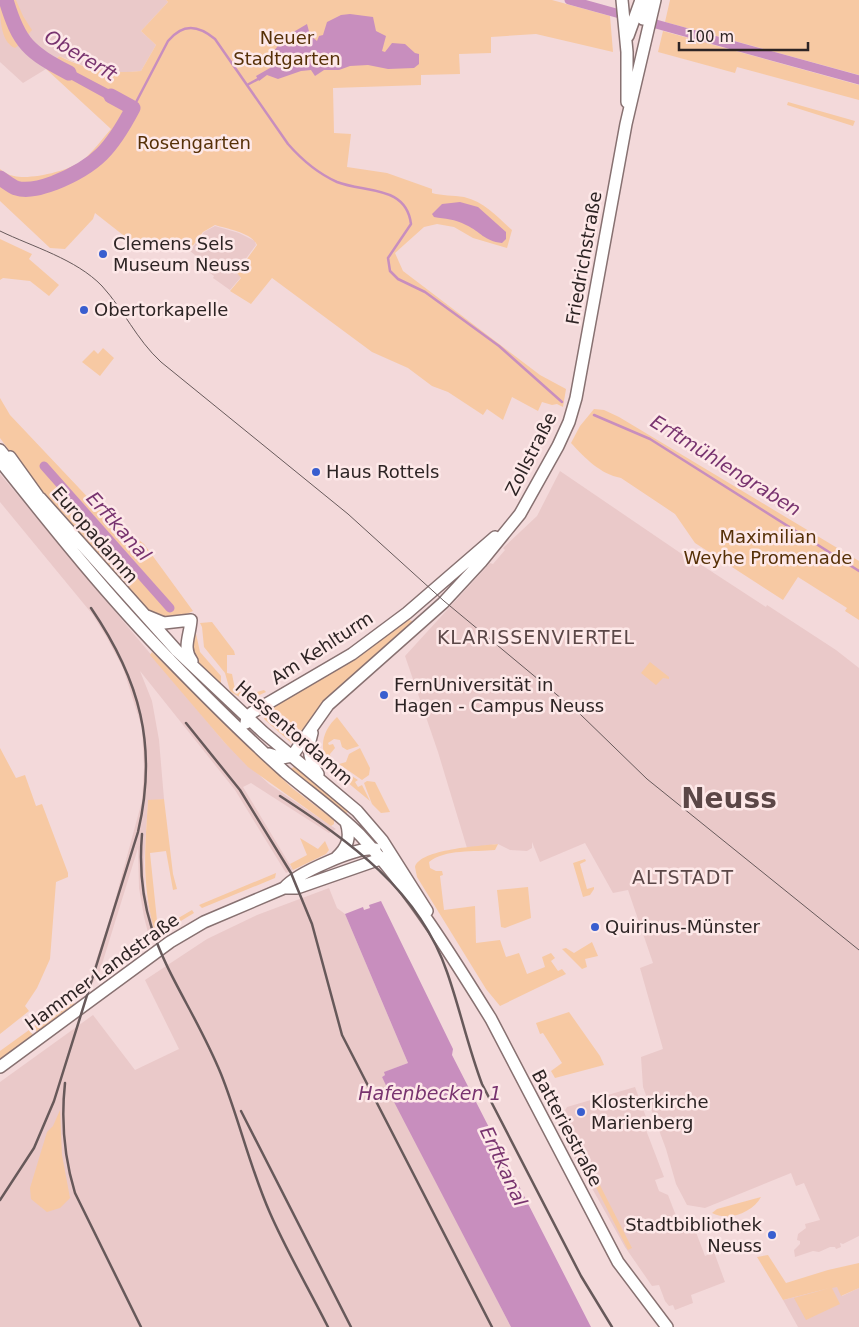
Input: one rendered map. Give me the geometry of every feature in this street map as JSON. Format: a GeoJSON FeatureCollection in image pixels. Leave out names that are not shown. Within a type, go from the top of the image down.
{"type":"FeatureCollection","features":[{"type":"Feature","properties":{"kind":"main road"},"geometry":{"type":"LineString","coordinates":[[643,0],[647,15]]}},
{"type":"Feature","properties":{"kind":"main road"},"geometry":{"type":"LineString","coordinates":[[634,38],[654,0]]}},
{"type":"Feature","properties":{"kind":"main road"},"geometry":{"type":"LineString","coordinates":[[634,38],[647,15],[661,0]]}},
{"type":"Feature","properties":{"kind":"main road"},"geometry":{"type":"LineString","coordinates":[[622,4],[634,38]]}},
{"type":"Feature","properties":{"kind":"main road","name":"Friedrichstraße"},"geometry":{"type":"LineString","coordinates":[[576,398],[626,124],[642,52],[634,38]]}},
{"type":"Feature","properties":{"kind":"main road","name":"Friedrichstraße"},"geometry":{"type":"LineString","coordinates":[[626,124],[634,38]]}},
{"type":"Feature","properties":{"kind":"main road","name":"Zollstraße"},"geometry":{"type":"LineString","coordinates":[[318,718],[328,705],[443,603],[481,562],[512,524],[552,458],[569,422],[576,398]]}},
{"type":"Feature","properties":{"kind":"main road"},"geometry":{"type":"LineString","coordinates":[[0,443],[38,496]]}},
{"type":"Feature","properties":{"kind":"main road","name":"Europadamm"},"geometry":{"type":"LineString","coordinates":[[0,450],[139,611],[163,645]]}},
{"type":"Feature","properties":{"kind":"main road","name":"Europadamm"},"geometry":{"type":"LineString","coordinates":[[0,461],[163,645]]}},
{"type":"Feature","properties":{"kind":"main road","name":"Zollstraße"},"geometry":{"type":"LineString","coordinates":[[430,592],[512,524]]}},
{"type":"Feature","properties":{"kind":"main road","name":"Am Kehlturm"},"geometry":{"type":"LineString","coordinates":[[247,717],[352,654],[430,592]]}},
{"type":"Feature","properties":{"kind":"main road"},"geometry":{"type":"LineString","coordinates":[[139,611],[164,623],[191,620],[187,650],[196,668]]}},
{"type":"Feature","properties":{"kind":"main road","name":"Hessentordamm"},"geometry":{"type":"LineString","coordinates":[[163,645],[196,668],[247,717],[322,780],[372,827],[392,855]]}},
{"type":"Feature","properties":{"kind":"main road","name":"Hessentordamm"},"geometry":{"type":"LineString","coordinates":[[163,645],[265,753],[346,822],[380,859]]}},
{"type":"Feature","properties":{"kind":"main road"},"geometry":{"type":"LineString","coordinates":[[247,717],[246,727],[249,737]]}},
{"type":"Feature","properties":{"kind":"main road"},"geometry":{"type":"LineString","coordinates":[[265,753],[282,758],[292,756],[318,718]]}},
{"type":"Feature","properties":{"kind":"main road"},"geometry":{"type":"LineString","coordinates":[[318,718],[311,735],[308,750],[312,765],[322,780]]}},
{"type":"Feature","properties":{"kind":"main road","name":"Hammer Landstraße"},"geometry":{"type":"LineString","coordinates":[[332,862],[347,846],[349,830],[346,822]]}},
{"type":"Feature","properties":{"kind":"main road"},"geometry":{"type":"LineString","coordinates":[[359,866],[372,849],[374,835],[372,827]]}},
{"type":"Feature","properties":{"kind":"main road"},"geometry":{"type":"LineString","coordinates":[[372,849],[392,855]]}},
{"type":"Feature","properties":{"kind":"main road","name":"Hammer Landstraße"},"geometry":{"type":"LineString","coordinates":[[0,1067],[170,942],[204,922],[284,888],[293,879],[332,862],[359,851],[372,849]]}},
{"type":"Feature","properties":{"kind":"main road","name":"Hammer Landstraße"},"geometry":{"type":"LineString","coordinates":[[284,888],[297,888],[392,855]]}},
{"type":"Feature","properties":{"kind":"main road","name":"Batteriestraße"},"geometry":{"type":"LineString","coordinates":[[392,855],[435,924],[442,942]]}},
{"type":"Feature","properties":{"kind":"main road","name":"Batteriestraße"},"geometry":{"type":"LineString","coordinates":[[380,859],[442,942],[491,1019],[618,1262],[667,1327]]}},
{"type":"Feature","properties":{"kind":"shaded area"},"geometry":{"type":"Polygon","coordinates":[[[0,0],[166,0],[168,2],[141,31],[156,45],[141,71],[118,73],[96,71],[59,56],[46,69],[23,83],[0,62],[0,0]]]}},
{"type":"Feature","properties":{"kind":"shaded area"},"geometry":{"type":"Polygon","coordinates":[[[215,226],[239,233],[255,241],[256,245],[236,272],[241,277],[230,290],[213,278],[214,276],[210,273],[215,266],[211,268],[190,251],[204,232],[215,226]]]}},
{"type":"Feature","properties":{"kind":"shaded area"},"geometry":{"type":"Polygon","coordinates":[[[560,471],[698,565],[700,564],[766,607],[767,605],[836,650],[859,668],[859,1236],[843,1244],[840,1243],[841,1247],[836,1249],[835,1247],[830,1247],[819,1252],[813,1251],[795,1257],[794,1250],[800,1244],[800,1241],[797,1240],[798,1234],[806,1228],[805,1224],[820,1220],[804,1183],[796,1186],[791,1173],[705,1208],[687,1205],[676,1184],[666,1149],[643,1087],[641,1057],[663,1049],[640,968],[653,963],[628,890],[613,893],[585,843],[540,862],[532,842],[532,848],[527,851],[510,850],[498,844],[467,848],[438,752],[405,656],[490,563],[493,564],[505,550],[503,548],[537,516],[560,471]]]}},
{"type":"Feature","properties":{"kind":"shaded area"},"geometry":{"type":"Polygon","coordinates":[[[0,474],[225,743],[269,784],[336,829],[329,833],[251,783],[243,787],[293,870],[286,873],[235,790],[140,671],[152,701],[159,740],[164,799],[148,801],[144,863],[145,890],[156,936],[150,940],[144,917],[139,888],[138,848],[98,977],[87,988],[111,915],[142,801],[144,768],[142,728],[123,668],[93,615],[0,502],[0,474]]]}},
{"type":"Feature","properties":{"kind":"shaded area"},"geometry":{"type":"Polygon","coordinates":[[[329,888],[337,908],[345,914],[408,1063],[385,1072],[385,1075],[382,1077],[511,1327],[0,1327],[0,1082],[93,1015],[135,1070],[179,1049],[145,980],[207,939],[257,915],[329,888]]]}},
{"type":"Feature","properties":{"kind":"shaded area"},"geometry":{"type":"Polygon","coordinates":[[[635,1087],[650,1128],[646,1130],[664,1177],[655,1180],[659,1191],[668,1195],[680,1226],[688,1223],[691,1229],[694,1227],[705,1256],[714,1252],[725,1282],[691,1295],[693,1303],[675,1310],[673,1305],[669,1306],[665,1301],[659,1285],[652,1286],[625,1247],[557,1126],[571,1120],[564,1112],[567,1107],[635,1087]]]}},
{"type":"Feature","properties":{"kind":"shaded area"},"geometry":{"type":"Polygon","coordinates":[[[837,1286],[842,1296],[859,1288],[859,1327],[798,1327],[783,1300],[837,1286]]]}},
{"type":"Feature","properties":{"kind":"green space"},"geometry":{"type":"Polygon","coordinates":[[[10,0],[16,0],[32,30],[25,38],[12,14],[10,0]]]}},
{"type":"Feature","properties":{"kind":"green space","name":"Rosengarten"},"geometry":{"type":"Polygon","coordinates":[[[166,0],[552,0],[610,16],[613,52],[536,34],[491,37],[491,53],[459,54],[460,74],[421,75],[421,85],[333,88],[334,133],[351,134],[347,167],[387,173],[432,189],[432,193],[471,199],[490,210],[512,230],[507,248],[473,238],[454,227],[437,224],[424,227],[395,253],[403,271],[540,375],[566,389],[563,407],[557,404],[552,405],[542,402],[538,411],[512,397],[503,420],[487,409],[483,415],[448,392],[432,386],[408,368],[372,352],[272,278],[251,304],[230,291],[241,278],[237,273],[257,245],[250,237],[244,234],[215,225],[203,232],[189,251],[183,251],[170,240],[166,245],[156,242],[137,246],[95,213],[93,219],[65,249],[50,248],[0,201],[0,169],[10,175],[30,177],[68,168],[82,161],[94,150],[111,129],[46,69],[59,56],[79,65],[99,70],[119,72],[141,71],[156,45],[141,31],[168,2],[166,0]]]}},
{"type":"Feature","properties":{"kind":"green space"},"geometry":{"type":"Polygon","coordinates":[[[670,0],[859,0],[859,75],[665,22],[670,0]]]}},
{"type":"Feature","properties":{"kind":"green space"},"geometry":{"type":"Polygon","coordinates":[[[0,1],[13,38],[19,45],[15,48],[6,40],[2,28],[0,1]]]}},
{"type":"Feature","properties":{"kind":"green space"},"geometry":{"type":"Polygon","coordinates":[[[663,31],[859,85],[859,100],[737,67],[735,73],[658,52],[663,31]]]}},
{"type":"Feature","properties":{"kind":"green space"},"geometry":{"type":"Polygon","coordinates":[[[788,102],[855,121],[853,126],[787,105],[788,102]]]}},
{"type":"Feature","properties":{"kind":"green space"},"geometry":{"type":"Polygon","coordinates":[[[0,239],[32,254],[29,259],[59,285],[49,296],[30,281],[3,278],[0,280],[0,239]]]}},
{"type":"Feature","properties":{"kind":"green space"},"geometry":{"type":"Polygon","coordinates":[[[103,348],[114,358],[100,376],[82,362],[94,350],[98,354],[103,348]]]}},
{"type":"Feature","properties":{"kind":"green space"},"geometry":{"type":"Polygon","coordinates":[[[0,398],[10,415],[96,506],[144,544],[193,611],[168,618],[144,609],[30,479],[0,438],[0,398]],[[46,464],[42,469],[167,609],[172,607],[141,569],[46,464]]]}},
{"type":"Feature","properties":{"kind":"green space","name":"Maximilian Weyhe Promenade"},"geometry":{"type":"Polygon","coordinates":[[[594,409],[604,410],[619,417],[859,561],[859,620],[845,611],[847,608],[798,577],[783,600],[695,543],[675,514],[621,478],[606,473],[593,465],[571,443],[580,426],[594,409]]]}},
{"type":"Feature","properties":{"kind":"green space"},"geometry":{"type":"Polygon","coordinates":[[[406,619],[415,622],[295,746],[265,720],[262,714],[267,709],[406,619]]]}},
{"type":"Feature","properties":{"kind":"green space"},"geometry":{"type":"Polygon","coordinates":[[[212,622],[234,651],[235,655],[227,655],[227,673],[232,674],[235,689],[246,695],[264,690],[266,692],[244,698],[230,691],[225,673],[204,647],[200,623],[212,622]]]}},
{"type":"Feature","properties":{"kind":"green space"},"geometry":{"type":"Polygon","coordinates":[[[195,629],[200,652],[221,676],[221,689],[195,657],[193,641],[195,629]]]}},
{"type":"Feature","properties":{"kind":"green space"},"geometry":{"type":"Polygon","coordinates":[[[152,652],[292,788],[334,820],[334,824],[331,826],[248,767],[225,743],[150,655],[152,652]]]}},
{"type":"Feature","properties":{"kind":"green space"},"geometry":{"type":"Polygon","coordinates":[[[650,662],[669,679],[663,678],[656,685],[641,673],[650,662]]]}},
{"type":"Feature","properties":{"kind":"green space"},"geometry":{"type":"Polygon","coordinates":[[[337,717],[359,746],[347,750],[342,747],[340,740],[334,739],[328,743],[329,745],[333,744],[335,748],[330,754],[331,760],[327,762],[323,749],[324,737],[329,726],[337,717]]]}},
{"type":"Feature","properties":{"kind":"green space"},"geometry":{"type":"Polygon","coordinates":[[[0,748],[16,778],[25,775],[36,806],[42,804],[68,877],[56,882],[50,959],[37,988],[25,1006],[29,1011],[0,1034],[0,748]]]}},
{"type":"Feature","properties":{"kind":"green space"},"geometry":{"type":"Polygon","coordinates":[[[360,748],[370,768],[369,775],[362,780],[339,764],[346,762],[349,754],[360,748]]]}},
{"type":"Feature","properties":{"kind":"green space"},"geometry":{"type":"Polygon","coordinates":[[[332,763],[358,780],[355,782],[358,787],[362,785],[370,801],[330,768],[328,765],[332,763]]]}},
{"type":"Feature","properties":{"kind":"green space"},"geometry":{"type":"Polygon","coordinates":[[[297,765],[349,811],[344,815],[289,770],[297,765]]]}},
{"type":"Feature","properties":{"kind":"green space"},"geometry":{"type":"Polygon","coordinates":[[[367,781],[375,782],[390,812],[381,813],[372,804],[364,783],[367,781]]]}},
{"type":"Feature","properties":{"kind":"green space"},"geometry":{"type":"Polygon","coordinates":[[[164,799],[173,874],[177,889],[173,890],[166,851],[150,853],[158,930],[192,910],[194,913],[156,936],[148,901],[145,868],[148,800],[164,799]]]}},
{"type":"Feature","properties":{"kind":"green space"},"geometry":{"type":"Polygon","coordinates":[[[300,838],[318,849],[325,841],[329,850],[326,854],[293,870],[290,864],[307,855],[300,838]]]}},
{"type":"Feature","properties":{"kind":"green space"},"geometry":{"type":"Polygon","coordinates":[[[498,844],[495,850],[451,853],[429,862],[430,868],[442,871],[443,875],[440,876],[444,910],[475,906],[476,943],[500,940],[506,957],[519,953],[527,974],[545,967],[542,957],[551,953],[555,958],[551,961],[558,971],[562,969],[566,974],[500,1006],[486,989],[417,877],[415,867],[419,861],[439,852],[498,844]]]}},
{"type":"Feature","properties":{"kind":"green space"},"geometry":{"type":"Polygon","coordinates":[[[585,859],[586,861],[580,864],[587,889],[594,887],[594,889],[590,895],[583,897],[573,863],[585,859]]]}},
{"type":"Feature","properties":{"kind":"green space"},"geometry":{"type":"Polygon","coordinates":[[[276,873],[275,878],[202,908],[199,905],[276,873]]]}},
{"type":"Feature","properties":{"kind":"green space"},"geometry":{"type":"Polygon","coordinates":[[[528,887],[531,918],[505,928],[501,927],[497,890],[528,887]]]}},
{"type":"Feature","properties":{"kind":"green space"},"geometry":{"type":"Polygon","coordinates":[[[592,942],[598,956],[585,959],[587,967],[582,969],[562,949],[566,948],[574,953],[592,942]]]}},
{"type":"Feature","properties":{"kind":"green space"},"geometry":{"type":"Polygon","coordinates":[[[73,1000],[74,1004],[37,1032],[33,1027],[73,1000]]]}},
{"type":"Feature","properties":{"kind":"green space"},"geometry":{"type":"Polygon","coordinates":[[[569,1012],[600,1056],[604,1065],[555,1078],[551,1071],[562,1063],[543,1033],[540,1034],[536,1023],[569,1012]]]}},
{"type":"Feature","properties":{"kind":"green space"},"geometry":{"type":"Polygon","coordinates":[[[29,1030],[33,1035],[0,1059],[0,1051],[29,1030]]]}},
{"type":"Feature","properties":{"kind":"green space"},"geometry":{"type":"Polygon","coordinates":[[[60,1110],[62,1155],[70,1198],[60,1208],[47,1212],[31,1199],[30,1188],[47,1132],[53,1126],[60,1110]]]}},
{"type":"Feature","properties":{"kind":"green space"},"geometry":{"type":"Polygon","coordinates":[[[581,1148],[632,1248],[628,1250],[577,1150],[581,1148]]]}},
{"type":"Feature","properties":{"kind":"green space"},"geometry":{"type":"Polygon","coordinates":[[[761,1197],[752,1207],[740,1214],[719,1216],[712,1213],[717,1209],[761,1197]]]}},
{"type":"Feature","properties":{"kind":"green space"},"geometry":{"type":"Polygon","coordinates":[[[768,1255],[786,1283],[859,1263],[859,1288],[841,1296],[837,1287],[832,1288],[840,1304],[806,1320],[794,1298],[830,1288],[783,1300],[757,1257],[768,1255]]]}},
{"type":"Feature","properties":{"kind":"water"},"geometry":{"type":"Polygon","coordinates":[[[0,0],[10,0],[12,14],[25,38],[19,45],[9,29],[0,0]]]}},
{"type":"Feature","properties":{"kind":"water"},"geometry":{"type":"Polygon","coordinates":[[[350,14],[373,17],[376,31],[386,36],[382,51],[385,52],[392,43],[405,44],[415,53],[419,54],[419,64],[414,68],[388,69],[368,65],[350,66],[339,70],[324,70],[315,76],[311,70],[301,71],[278,79],[267,75],[259,81],[256,76],[270,68],[280,58],[273,52],[285,37],[307,24],[310,35],[317,41],[319,36],[323,35],[327,22],[341,15],[350,14]]]}},
{"type":"Feature","properties":{"kind":"water"},"geometry":{"type":"Polygon","coordinates":[[[55,61],[131,101],[124,112],[119,106],[48,67],[55,61]]]}},
{"type":"Feature","properties":{"kind":"water"},"geometry":{"type":"Polygon","coordinates":[[[460,202],[478,207],[506,232],[506,239],[502,243],[496,242],[462,223],[434,217],[432,214],[442,204],[460,202]]]}},
{"type":"Feature","properties":{"kind":"water","name":"Hafenbecken 1"},"geometry":{"type":"Polygon","coordinates":[[[381,901],[453,1049],[452,1055],[591,1327],[511,1327],[393,1100],[382,1077],[385,1075],[384,1072],[408,1063],[345,914],[363,907],[364,910],[370,908],[369,905],[381,901]]]}},
{"type":"Feature","properties":{"kind":"waterway","name":"Obererft"},"geometry":{"type":"LineString","coordinates":[[6,0],[16,27],[27,45],[44,59],[69,73]]}},
{"type":"Feature","properties":{"kind":"waterway"},"geometry":{"type":"LineString","coordinates":[[569,0],[627,16]]}},
{"type":"Feature","properties":{"kind":"waterway"},"geometry":{"type":"LineString","coordinates":[[645,21],[859,80]]}},
{"type":"Feature","properties":{"kind":"waterway","name":"Erftmühlengraben"},"geometry":{"type":"LineString","coordinates":[[133,108],[168,41],[174,35],[179,31],[191,28],[209,34],[215,39],[288,144],[304,161],[323,175],[337,182],[393,196],[408,211],[411,224],[388,258],[390,271],[398,279],[425,292],[499,346],[562,402]]}},
{"type":"Feature","properties":{"kind":"waterway"},"geometry":{"type":"LineString","coordinates":[[247,85],[260,78]]}},
{"type":"Feature","properties":{"kind":"waterway","name":"Erftmühlengraben"},"geometry":{"type":"LineString","coordinates":[[0,178],[16,188],[25,189],[45,186],[82,170],[110,145],[133,108],[111,96]]}},
{"type":"Feature","properties":{"kind":"waterway","name":"Erftmühlengraben"},"geometry":{"type":"LineString","coordinates":[[594,415],[650,439],[859,571]]}},
{"type":"Feature","properties":{"kind":"waterway","name":"Erftkanal"},"geometry":{"type":"LineString","coordinates":[[44,466],[170,608]]}},
{"type":"Feature","properties":{"kind":"tram line"},"geometry":{"type":"LineString","coordinates":[[0,231],[54,254],[92,277],[110,295],[144,344],[161,362],[348,514],[444,601],[580,714],[647,779],[859,950]]}},
{"type":"Feature","properties":{"kind":"railway"},"geometry":{"type":"LineString","coordinates":[[0,1200],[34,1148],[54,1101],[138,832],[144,801],[145,742],[133,688],[122,661],[91,608]]}},
{"type":"Feature","properties":{"kind":"railway"},"geometry":{"type":"LineString","coordinates":[[186,723],[240,790],[291,873],[312,924],[342,1035],[492,1327]]}},
{"type":"Feature","properties":{"kind":"railway"},"geometry":{"type":"LineString","coordinates":[[280,796],[356,850],[379,870],[419,916],[435,943],[447,972],[482,1084],[581,1276],[612,1327]]}},
{"type":"Feature","properties":{"kind":"railway"},"geometry":{"type":"LineString","coordinates":[[142,834],[141,871],[145,904],[153,933],[164,960],[207,1042],[221,1074],[256,1179],[270,1213],[328,1327]]}},
{"type":"Feature","properties":{"kind":"railway"},"geometry":{"type":"LineString","coordinates":[[65,1083],[64,1138],[68,1166],[75,1193],[141,1327]]}},
{"type":"Feature","properties":{"kind":"railway"},"geometry":{"type":"LineString","coordinates":[[241,1111],[351,1327]]}},
{"type":"Feature","properties":{"kind":"place","name":"Clemens Sels Museum Neuss"},"geometry":{"type":"Point","coordinates":[103,254]}},
{"type":"Feature","properties":{"kind":"place","name":"Obertorkapelle"},"geometry":{"type":"Point","coordinates":[84,310]}},
{"type":"Feature","properties":{"kind":"place","name":"Haus Rottels"},"geometry":{"type":"Point","coordinates":[316,472]}},
{"type":"Feature","properties":{"kind":"place","name":"FernUniversität in Hagen - Campus Neuss"},"geometry":{"type":"Point","coordinates":[384,695]}},
{"type":"Feature","properties":{"kind":"place","name":"Quirinus-Münster"},"geometry":{"type":"Point","coordinates":[595,927]}},
{"type":"Feature","properties":{"kind":"place","name":"Klosterkirche Marienberg"},"geometry":{"type":"Point","coordinates":[581,1112]}},
{"type":"Feature","properties":{"kind":"place","name":"Stadtbibliothek Neuss"},"geometry":{"type":"Point","coordinates":[772,1235]}},
{"type":"Feature","properties":{"kind":"district","name":"KLARISSENVIERTEL"},"geometry":{"type":"Point","coordinates":[536,637]}},
{"type":"Feature","properties":{"kind":"district","name":"Neuss"},"geometry":{"type":"Point","coordinates":[729,798]}},
{"type":"Feature","properties":{"kind":"district","name":"ALTSTADT"},"geometry":{"type":"Point","coordinates":[683,877]}},
{"type":"Feature","properties":{"kind":"park label","name":"Neuer Stadtgarten"},"geometry":{"type":"Point","coordinates":[287,48]}}]}
